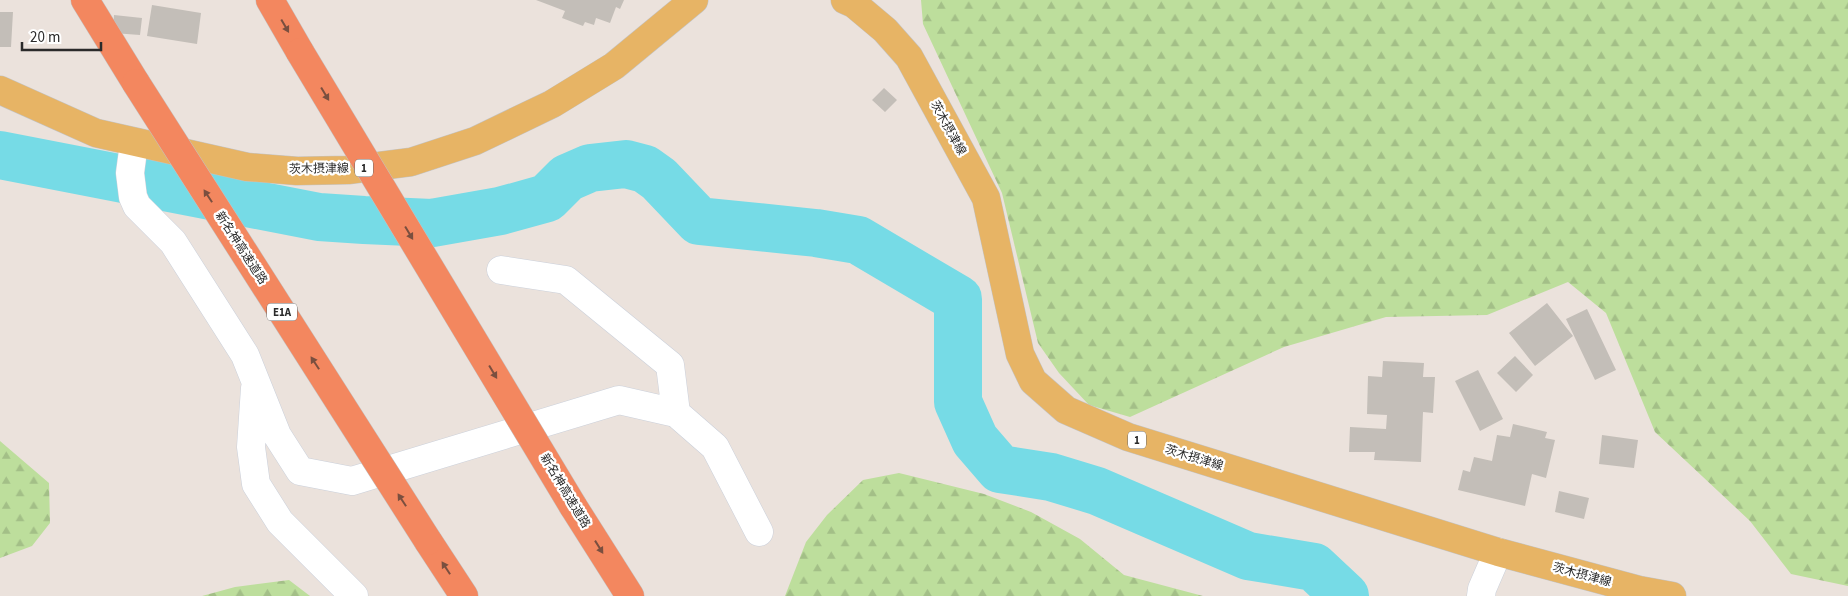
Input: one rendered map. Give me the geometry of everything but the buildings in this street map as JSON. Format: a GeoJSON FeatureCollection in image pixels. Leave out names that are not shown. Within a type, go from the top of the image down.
{"type":"FeatureCollection","features":[{"type":"Feature","properties":{"kind":"highway","name":"新名神高速道路"},"geometry":{"type":"LineString","coordinates":[[84,0],[464,596]]}},
{"type":"Feature","properties":{"kind":"highway","name":"新名神高速道路"},"geometry":{"type":"LineString","coordinates":[[270,0],[573,506],[630,596]]}},
{"type":"Feature","properties":{"kind":"main road","name":"茨木摂津線"},"geometry":{"type":"LineString","coordinates":[[0,90],[96,133],[247,167],[289,170],[348,170],[411,162],[475,141],[552,104],[614,66],[694,0]]}},
{"type":"Feature","properties":{"kind":"main road","name":"茨木摂津線"},"geometry":{"type":"LineString","coordinates":[[845,0],[854,4],[885,30],[909,57],[986,198],[1020,354],[1033,381],[1066,410],[1128,437],[1498,552],[1639,590],[1672,596]]}},
{"type":"Feature","properties":{"kind":"street"},"geometry":{"type":"LineString","coordinates":[[134,143],[130,173],[133,197],[137,206],[173,242],[245,355],[277,435],[300,471],[352,481],[618,400],[676,413],[715,447],[758,532]]}},
{"type":"Feature","properties":{"kind":"street"},"geometry":{"type":"LineString","coordinates":[[501,270],[566,280],[670,365],[676,413]]}},
{"type":"Feature","properties":{"kind":"street"},"geometry":{"type":"LineString","coordinates":[[255,383],[251,447],[256,484],[280,522],[354,596]]}},
{"type":"Feature","properties":{"kind":"street"},"geometry":{"type":"LineString","coordinates":[[1481,596],[1482,589],[1498,552]]}},
{"type":"Feature","properties":{"kind":"green space"},"geometry":{"type":"Polygon","coordinates":[[[921,0],[1848,0],[1848,586],[1791,574],[1750,521],[1655,432],[1606,313],[1568,282],[1487,315],[1386,317],[1284,347],[1130,417],[1089,405],[1059,373],[1038,343],[1002,193],[923,24],[921,0]]]}},
{"type":"Feature","properties":{"kind":"green space"},"geometry":{"type":"Polygon","coordinates":[[[0,441],[49,483],[50,523],[32,546],[0,558],[0,441]]]}},
{"type":"Feature","properties":{"kind":"green space"},"geometry":{"type":"Polygon","coordinates":[[[899,473],[984,494],[1031,512],[1080,539],[1124,575],[1203,596],[785,596],[806,542],[827,515],[863,480],[899,473]]]}},
{"type":"Feature","properties":{"kind":"green space"},"geometry":{"type":"Polygon","coordinates":[[[289,580],[310,596],[202,596],[235,587],[289,580]]]}},
{"type":"Feature","properties":{"kind":"waterway"},"geometry":{"type":"LineString","coordinates":[[0,155],[319,217],[432,223],[500,211],[547,198],[567,178],[590,168],[626,164],[645,169],[659,179],[699,221],[816,233],[858,240],[958,299],[958,402],[975,440],[1000,469],[1051,477],[1097,491],[1248,556],[1314,567],[1345,596]]}}]}
